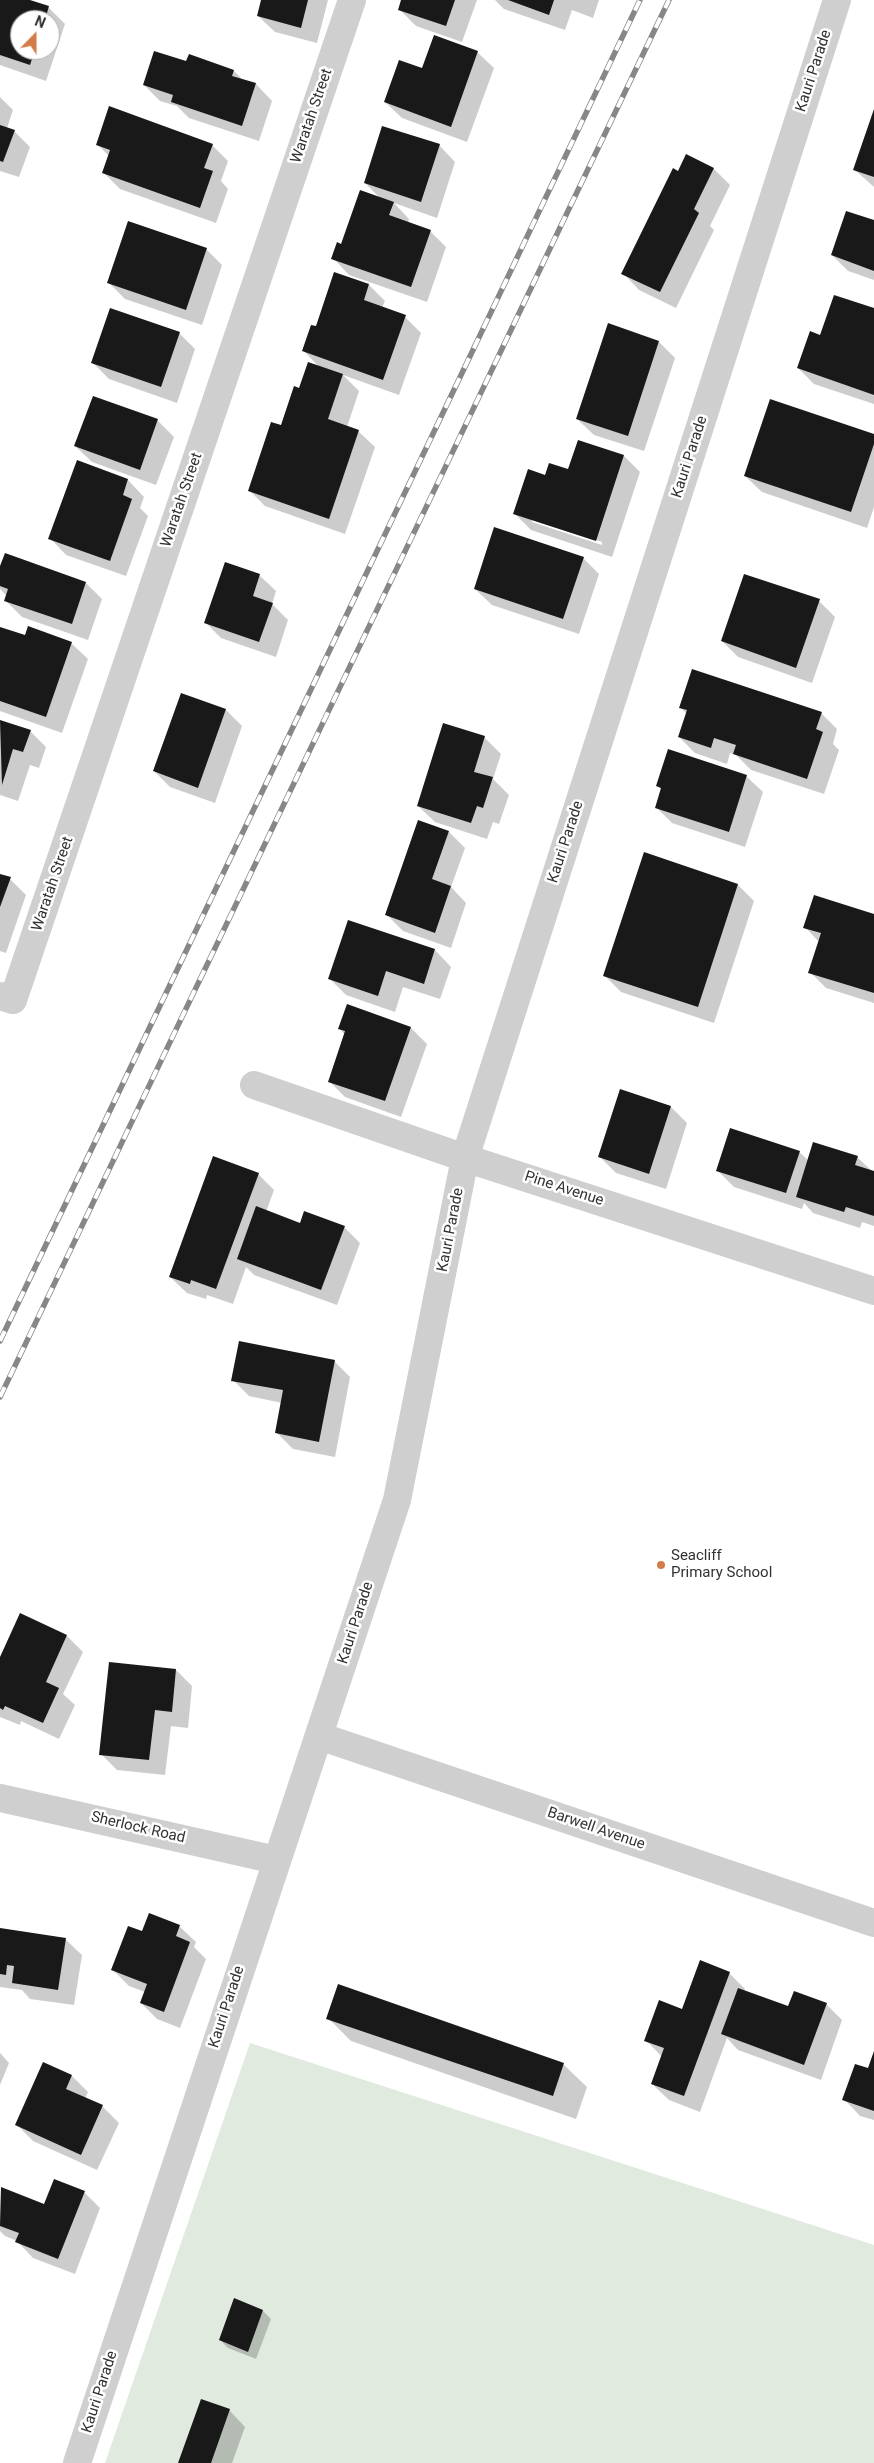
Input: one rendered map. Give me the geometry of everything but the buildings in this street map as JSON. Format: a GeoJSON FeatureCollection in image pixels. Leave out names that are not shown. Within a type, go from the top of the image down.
{"type":"FeatureCollection","features":[{"type":"Feature","properties":{"kind":"street","name":"Waratah Street"},"geometry":{"type":"LineString","coordinates":[[7,998],[352,0]]}},
{"type":"Feature","properties":{"kind":"street","name":"Kauri Parade"},"geometry":{"type":"LineString","coordinates":[[77,2463],[396,1500],[465,1158],[837,0]]}},
{"type":"Feature","properties":{"kind":"street","name":"Pine Avenue"},"geometry":{"type":"LineString","coordinates":[[254,1085],[465,1158],[874,1291]]}},
{"type":"Feature","properties":{"kind":"street","name":"Barwell Avenue"},"geometry":{"type":"LineString","coordinates":[[319,1736],[874,1923]]}},
{"type":"Feature","properties":{"kind":"street","name":"Sherlock Road"},"geometry":{"type":"LineString","coordinates":[[0,1798],[276,1860]]}},
{"type":"Feature","properties":{"kind":"shaded area"},"geometry":{"type":"Polygon","coordinates":[[[250,2043],[874,2245],[874,2463],[105,2463],[250,2043]]]}},
{"type":"Feature","properties":{"kind":"railway"},"geometry":{"type":"LineString","coordinates":[[0,1341],[640,0]]}},
{"type":"Feature","properties":{"kind":"railway"},"geometry":{"type":"LineString","coordinates":[[0,1397],[669,0]]}},
{"type":"Feature","properties":{"kind":"place","name":"Seacliff Primary School"},"geometry":{"type":"Point","coordinates":[661,1565]}}]}
